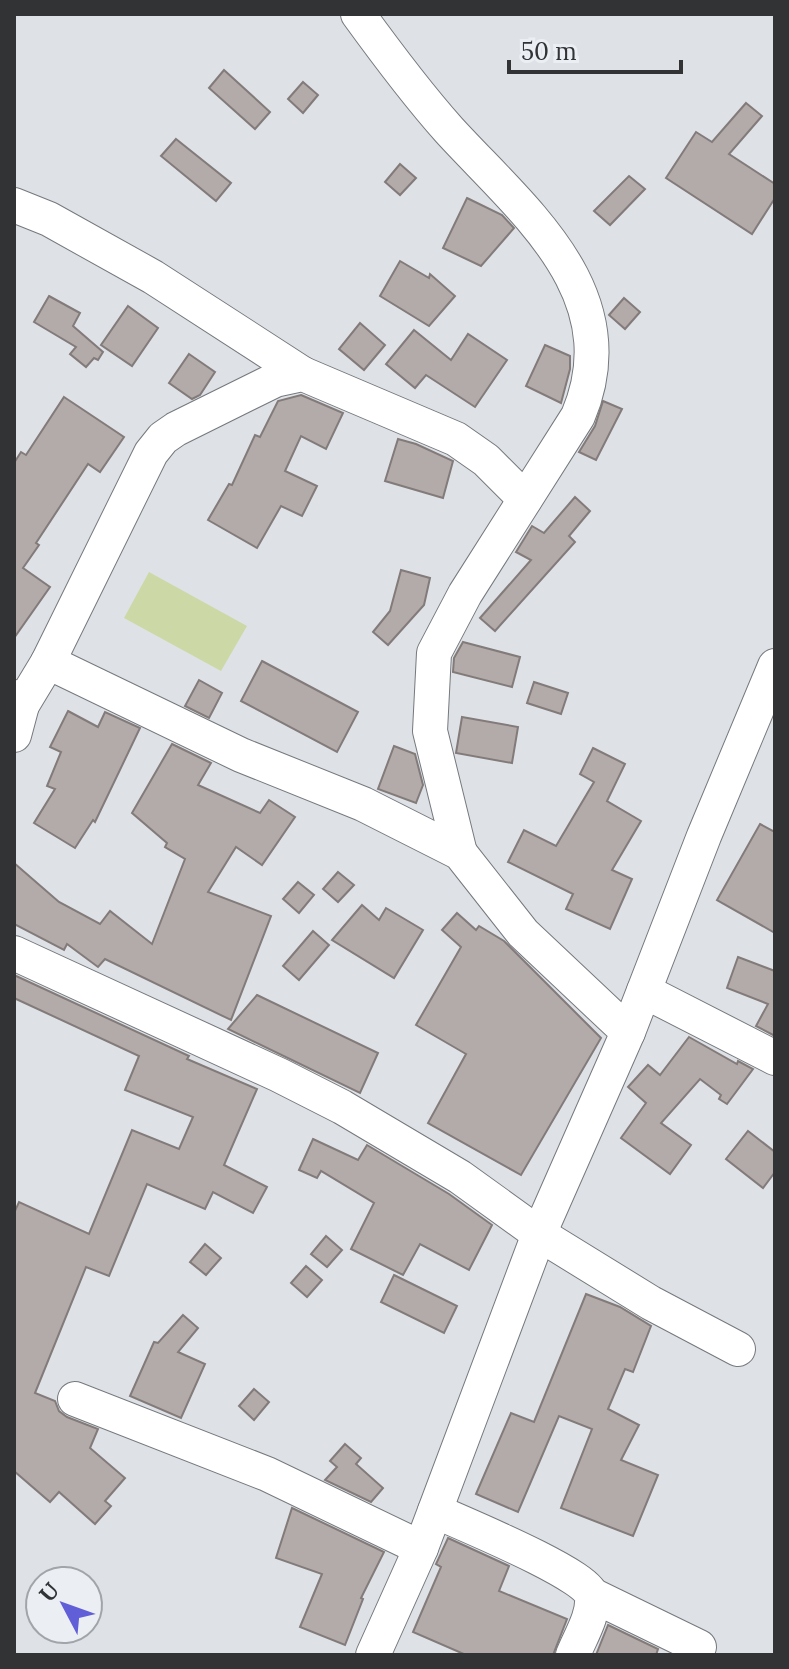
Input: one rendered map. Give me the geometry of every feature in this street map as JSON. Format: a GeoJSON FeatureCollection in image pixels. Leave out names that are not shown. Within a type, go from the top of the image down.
{"type":"FeatureCollection","features":[{"type":"Feature","properties":{"kind":"street"},"geometry":{"type":"LineString","coordinates":[[358,14],[425,103],[463,146],[500,181],[551,241],[586,308],[591,329],[592,360],[586,396],[578,416],[465,594],[434,653],[430,731],[460,853],[523,933],[628,1032]]}},
{"type":"Feature","properties":{"kind":"street"},"geometry":{"type":"LineString","coordinates":[[14,205],[49,219],[153,277],[303,374],[456,439],[486,460],[525,499]]}},
{"type":"Feature","properties":{"kind":"street"},"geometry":{"type":"LineString","coordinates":[[17,712],[48,662],[139,474],[163,438],[217,407],[275,380],[303,374]]}},
{"type":"Feature","properties":{"kind":"street"},"geometry":{"type":"LineString","coordinates":[[48,662],[241,755],[363,804],[460,853]]}},
{"type":"Feature","properties":{"kind":"street"},"geometry":{"type":"LineString","coordinates":[[373,1655],[421,1548],[539,1234],[628,1032],[715,808],[775,666]]}},
{"type":"Feature","properties":{"kind":"street"},"geometry":{"type":"LineString","coordinates":[[14,953],[342,1107],[460,1177],[539,1234],[651,1303],[738,1349]]}},
{"type":"Feature","properties":{"kind":"street"},"geometry":{"type":"LineString","coordinates":[[644,991],[775,1058]]}},
{"type":"Feature","properties":{"kind":"street"},"geometry":{"type":"LineString","coordinates":[[75,1399],[267,1474],[421,1548]]}},
{"type":"Feature","properties":{"kind":"street"},"geometry":{"type":"LineString","coordinates":[[435,1511],[562,1570],[588,1587],[592,1595],[590,1615],[573,1655]]}},
{"type":"Feature","properties":{"kind":"street"},"geometry":{"type":"LineString","coordinates":[[592,1595],[699,1647]]}},
{"type":"Feature","properties":{"kind":"green space"},"geometry":{"type":"Polygon","coordinates":[[[149,572],[247,626],[221,671],[124,618],[149,572]]]}},
{"type":"Feature","properties":{"kind":"building"},"geometry":{"type":"Polygon","coordinates":[[[224,70],[270,112],[255,129],[209,88],[224,70]]]}},
{"type":"Feature","properties":{"kind":"building"},"geometry":{"type":"Polygon","coordinates":[[[303,82],[318,95],[303,113],[288,99],[303,82]]]}},
{"type":"Feature","properties":{"kind":"building"},"geometry":{"type":"Polygon","coordinates":[[[746,103],[762,116],[729,154],[775,184],[775,198],[752,234],[666,178],[696,132],[712,142],[746,103]]]}},
{"type":"Feature","properties":{"kind":"building"},"geometry":{"type":"Polygon","coordinates":[[[176,139],[231,183],[216,201],[161,156],[176,139]]]}},
{"type":"Feature","properties":{"kind":"building"},"geometry":{"type":"Polygon","coordinates":[[[400,164],[416,178],[400,195],[385,182],[400,164]]]}},
{"type":"Feature","properties":{"kind":"building"},"geometry":{"type":"Polygon","coordinates":[[[629,176],[645,189],[610,225],[594,211],[629,176]]]}},
{"type":"Feature","properties":{"kind":"building"},"geometry":{"type":"Polygon","coordinates":[[[467,198],[502,215],[514,228],[481,266],[443,248],[467,198]]]}},
{"type":"Feature","properties":{"kind":"building"},"geometry":{"type":"Polygon","coordinates":[[[400,261],[429,278],[430,274],[455,296],[429,326],[380,296],[400,261]]]}},
{"type":"Feature","properties":{"kind":"building"},"geometry":{"type":"Polygon","coordinates":[[[49,296],[80,313],[73,326],[103,352],[98,360],[94,358],[86,367],[70,354],[76,347],[34,322],[49,296]]]}},
{"type":"Feature","properties":{"kind":"building"},"geometry":{"type":"Polygon","coordinates":[[[624,298],[640,312],[625,329],[609,315],[624,298]]]}},
{"type":"Feature","properties":{"kind":"building"},"geometry":{"type":"Polygon","coordinates":[[[128,306],[158,328],[132,366],[101,345],[128,306]]]}},
{"type":"Feature","properties":{"kind":"building"},"geometry":{"type":"Polygon","coordinates":[[[360,323],[385,345],[364,370],[339,349],[360,323]]]}},
{"type":"Feature","properties":{"kind":"building"},"geometry":{"type":"Polygon","coordinates":[[[414,330],[451,360],[468,334],[507,360],[475,407],[426,375],[415,388],[386,364],[414,330]]]}},
{"type":"Feature","properties":{"kind":"building"},"geometry":{"type":"Polygon","coordinates":[[[545,345],[570,356],[570,369],[561,403],[526,386],[545,345]]]}},
{"type":"Feature","properties":{"kind":"building"},"geometry":{"type":"Polygon","coordinates":[[[189,354],[215,372],[200,395],[192,399],[169,383],[189,354]]]}},
{"type":"Feature","properties":{"kind":"building"},"geometry":{"type":"Polygon","coordinates":[[[301,395],[343,413],[326,449],[301,436],[285,471],[317,486],[302,516],[281,506],[257,548],[208,520],[229,484],[232,485],[255,435],[260,437],[278,401],[301,395]]]}},
{"type":"Feature","properties":{"kind":"building"},"geometry":{"type":"Polygon","coordinates":[[[64,397],[124,437],[100,472],[88,464],[36,543],[39,545],[23,568],[50,587],[14,638],[14,463],[21,452],[26,455],[64,397]]]}},
{"type":"Feature","properties":{"kind":"building"},"geometry":{"type":"Polygon","coordinates":[[[603,401],[622,409],[596,460],[579,452],[595,426],[603,401]]]}},
{"type":"Feature","properties":{"kind":"building"},"geometry":{"type":"Polygon","coordinates":[[[398,439],[453,461],[443,498],[385,481],[398,439]]]}},
{"type":"Feature","properties":{"kind":"building"},"geometry":{"type":"Polygon","coordinates":[[[575,497],[590,511],[569,536],[575,542],[495,631],[480,618],[531,560],[516,552],[532,526],[544,533],[575,497]]]}},
{"type":"Feature","properties":{"kind":"building"},"geometry":{"type":"Polygon","coordinates":[[[401,570],[430,578],[424,605],[388,645],[373,632],[390,611],[401,570]]]}},
{"type":"Feature","properties":{"kind":"building"},"geometry":{"type":"Polygon","coordinates":[[[463,642],[520,657],[512,687],[453,672],[454,658],[463,642]]]}},
{"type":"Feature","properties":{"kind":"building"},"geometry":{"type":"Polygon","coordinates":[[[262,661],[358,712],[337,752],[241,701],[262,661]]]}},
{"type":"Feature","properties":{"kind":"building"},"geometry":{"type":"Polygon","coordinates":[[[199,680],[222,693],[209,718],[185,706],[199,680]]]}},
{"type":"Feature","properties":{"kind":"building"},"geometry":{"type":"Polygon","coordinates":[[[534,682],[568,693],[561,714],[527,703],[534,682]]]}},
{"type":"Feature","properties":{"kind":"building"},"geometry":{"type":"Polygon","coordinates":[[[68,711],[98,727],[105,712],[140,728],[95,822],[93,820],[75,848],[34,823],[55,789],[47,786],[61,752],[50,747],[68,711]]]}},
{"type":"Feature","properties":{"kind":"building"},"geometry":{"type":"Polygon","coordinates":[[[462,717],[518,727],[512,763],[456,753],[462,717]]]}},
{"type":"Feature","properties":{"kind":"building"},"geometry":{"type":"Polygon","coordinates":[[[172,744],[211,763],[198,785],[260,813],[269,800],[295,817],[262,865],[236,847],[208,892],[271,916],[231,1020],[105,959],[98,967],[67,944],[64,950],[14,924],[14,863],[59,902],[100,924],[110,911],[152,944],[185,859],[165,847],[167,843],[132,813],[172,744]]]}},
{"type":"Feature","properties":{"kind":"building"},"geometry":{"type":"Polygon","coordinates":[[[394,746],[415,754],[423,785],[416,803],[378,789],[394,746]]]}},
{"type":"Feature","properties":{"kind":"building"},"geometry":{"type":"Polygon","coordinates":[[[593,748],[625,764],[607,801],[641,821],[612,870],[632,879],[610,929],[566,909],[573,894],[508,862],[524,830],[556,846],[594,782],[580,774],[593,748]]]}},
{"type":"Feature","properties":{"kind":"building"},"geometry":{"type":"Polygon","coordinates":[[[760,824],[775,832],[775,933],[717,900],[760,824]]]}},
{"type":"Feature","properties":{"kind":"building"},"geometry":{"type":"Polygon","coordinates":[[[338,872],[354,885],[338,902],[323,889],[338,872]]]}},
{"type":"Feature","properties":{"kind":"building"},"geometry":{"type":"Polygon","coordinates":[[[298,882],[314,895],[299,913],[283,899],[298,882]]]}},
{"type":"Feature","properties":{"kind":"building"},"geometry":{"type":"Polygon","coordinates":[[[362,905],[379,920],[386,908],[423,930],[394,978],[332,940],[362,905]]]}},
{"type":"Feature","properties":{"kind":"building"},"geometry":{"type":"Polygon","coordinates":[[[457,913],[476,930],[479,926],[504,941],[601,1038],[521,1175],[428,1123],[466,1054],[416,1025],[461,947],[442,930],[457,913]]]}},
{"type":"Feature","properties":{"kind":"building"},"geometry":{"type":"Polygon","coordinates":[[[313,931],[329,945],[299,980],[283,966],[313,931]]]}},
{"type":"Feature","properties":{"kind":"building"},"geometry":{"type":"Polygon","coordinates":[[[738,957],[775,971],[775,1036],[756,1026],[768,1004],[727,988],[738,957]]]}},
{"type":"Feature","properties":{"kind":"building"},"geometry":{"type":"Polygon","coordinates":[[[14,975],[189,1056],[187,1059],[257,1089],[224,1165],[267,1187],[253,1213],[213,1192],[205,1209],[147,1184],[109,1276],[86,1267],[35,1393],[55,1401],[59,1411],[67,1417],[98,1429],[90,1448],[125,1478],[105,1501],[111,1506],[95,1524],[59,1492],[50,1502],[14,1471],[14,1213],[19,1202],[89,1234],[132,1130],[179,1149],[193,1117],[125,1090],[139,1056],[14,998],[14,975]]]}},
{"type":"Feature","properties":{"kind":"building"},"geometry":{"type":"Polygon","coordinates":[[[257,995],[378,1053],[360,1093],[228,1029],[257,995]]]}},
{"type":"Feature","properties":{"kind":"building"},"geometry":{"type":"Polygon","coordinates":[[[689,1037],[737,1064],[738,1061],[753,1069],[727,1104],[719,1099],[721,1095],[700,1079],[661,1123],[691,1145],[670,1174],[621,1138],[646,1103],[628,1087],[648,1065],[660,1075],[689,1037]]]}},
{"type":"Feature","properties":{"kind":"building"},"geometry":{"type":"Polygon","coordinates":[[[748,1131],[775,1152],[775,1172],[763,1188],[726,1159],[748,1131]]]}},
{"type":"Feature","properties":{"kind":"building"},"geometry":{"type":"Polygon","coordinates":[[[313,1139],[358,1160],[367,1145],[449,1194],[492,1225],[469,1270],[420,1244],[403,1275],[351,1249],[374,1203],[321,1171],[317,1178],[299,1170],[313,1139]]]}},
{"type":"Feature","properties":{"kind":"building"},"geometry":{"type":"Polygon","coordinates":[[[326,1236],[342,1250],[327,1267],[311,1254],[326,1236]]]}},
{"type":"Feature","properties":{"kind":"building"},"geometry":{"type":"Polygon","coordinates":[[[205,1244],[221,1258],[206,1275],[190,1262],[205,1244]]]}},
{"type":"Feature","properties":{"kind":"building"},"geometry":{"type":"Polygon","coordinates":[[[306,1266],[322,1280],[307,1297],[291,1283],[306,1266]]]}},
{"type":"Feature","properties":{"kind":"building"},"geometry":{"type":"Polygon","coordinates":[[[394,1275],[457,1306],[444,1333],[381,1302],[394,1275]]]}},
{"type":"Feature","properties":{"kind":"building"},"geometry":{"type":"Polygon","coordinates":[[[586,1294],[620,1307],[651,1326],[633,1372],[625,1369],[608,1409],[639,1425],[621,1460],[658,1475],[633,1536],[561,1508],[592,1429],[559,1416],[518,1512],[476,1494],[511,1413],[534,1422],[586,1294]]]}},
{"type":"Feature","properties":{"kind":"building"},"geometry":{"type":"Polygon","coordinates":[[[183,1315],[198,1328],[178,1352],[205,1364],[181,1418],[130,1396],[154,1342],[158,1343],[183,1315]]]}},
{"type":"Feature","properties":{"kind":"building"},"geometry":{"type":"Polygon","coordinates":[[[254,1389],[269,1402],[254,1420],[239,1406],[254,1389]]]}},
{"type":"Feature","properties":{"kind":"building"},"geometry":{"type":"Polygon","coordinates":[[[345,1444],[361,1458],[356,1464],[383,1488],[371,1502],[325,1480],[337,1467],[330,1461],[345,1444]]]}},
{"type":"Feature","properties":{"kind":"building"},"geometry":{"type":"Polygon","coordinates":[[[292,1508],[384,1552],[361,1598],[345,1645],[300,1627],[322,1574],[276,1558],[292,1508]]]}},
{"type":"Feature","properties":{"kind":"building"},"geometry":{"type":"Polygon","coordinates":[[[448,1538],[509,1566],[499,1591],[567,1619],[553,1655],[466,1655],[413,1632],[441,1567],[436,1564],[448,1538]]]}},
{"type":"Feature","properties":{"kind":"building"},"geometry":{"type":"Polygon","coordinates":[[[608,1625],[658,1649],[656,1655],[596,1655],[608,1625]]]}}]}
